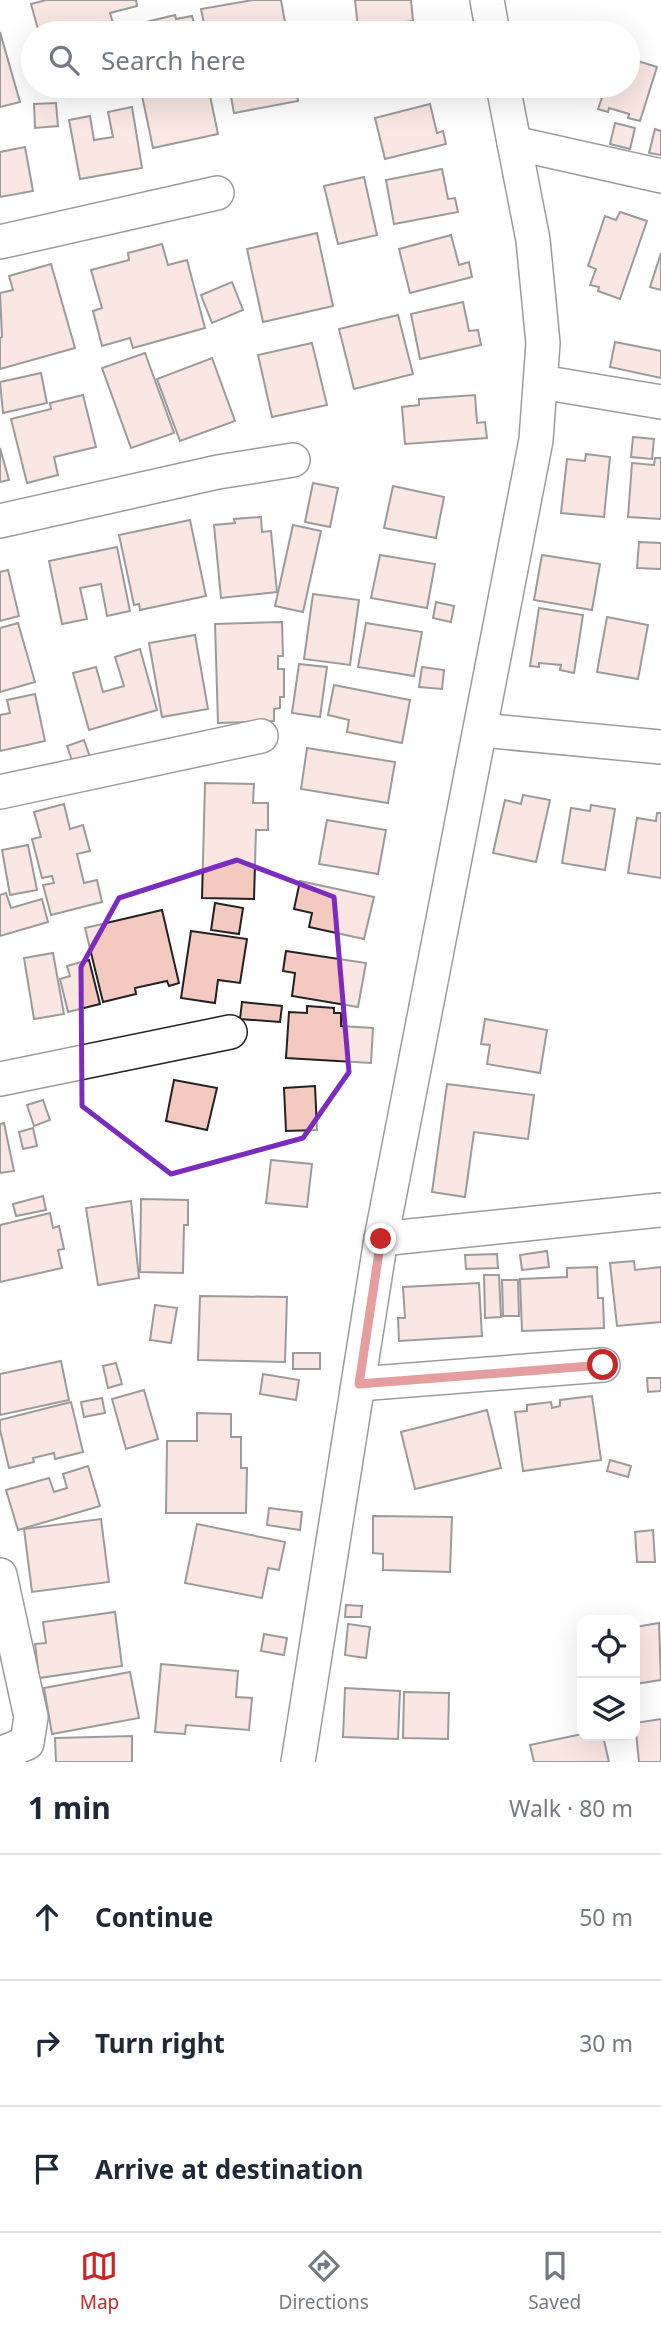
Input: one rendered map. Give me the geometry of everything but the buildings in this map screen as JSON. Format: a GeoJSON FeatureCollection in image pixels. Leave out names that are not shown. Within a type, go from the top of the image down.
{"type":"FeatureCollection","features":[{"type":"Feature","properties":{"kind":"street"},"geometry":{"type":"LineString","coordinates":[[487,0],[491,21]]}},
{"type":"Feature","properties":{"kind":"street"},"geometry":{"type":"LineString","coordinates":[[298,1762],[381,1239],[536,440],[543,343],[533,240],[505,98]]}},
{"type":"Feature","properties":{"kind":"street"},"geometry":{"type":"LineString","coordinates":[[514,143],[661,176]]}},
{"type":"Feature","properties":{"kind":"street"},"geometry":{"type":"LineString","coordinates":[[0,242],[217,193]]}},
{"type":"Feature","properties":{"kind":"street"},"geometry":{"type":"LineString","coordinates":[[541,382],[661,402]]}},
{"type":"Feature","properties":{"kind":"street"},"geometry":{"type":"LineString","coordinates":[[0,521],[218,472],[293,460]]}},
{"type":"Feature","properties":{"kind":"street"},"geometry":{"type":"LineString","coordinates":[[481,730],[661,747]]}},
{"type":"Feature","properties":{"kind":"street"},"geometry":{"type":"LineString","coordinates":[[0,792],[261,736]]}},
{"type":"Feature","properties":{"kind":"street"},"geometry":{"type":"LineString","coordinates":[[0,1079],[230,1032]]}},
{"type":"Feature","properties":{"kind":"street"},"geometry":{"type":"LineString","coordinates":[[381,1239],[661,1210]]}},
{"type":"Feature","properties":{"kind":"street"},"geometry":{"type":"LineString","coordinates":[[359,1384],[603,1365]]}},
{"type":"Feature","properties":{"kind":"street"},"geometry":{"type":"LineString","coordinates":[[0,1575],[31,1717],[27,1743],[0,1755]]}},
{"type":"Feature","properties":{"kind":"highlighted area"},"geometry":{"type":"Polygon","coordinates":[[[237,860],[334,897],[349,1072],[303,1138],[171,1174],[82,1106],[81,967],[119,898],[237,860]]]}},
{"type":"Feature","properties":{"kind":"route"},"geometry":{"type":"LineString","coordinates":[[381,1239],[359,1384],[603,1365]]}}]}
